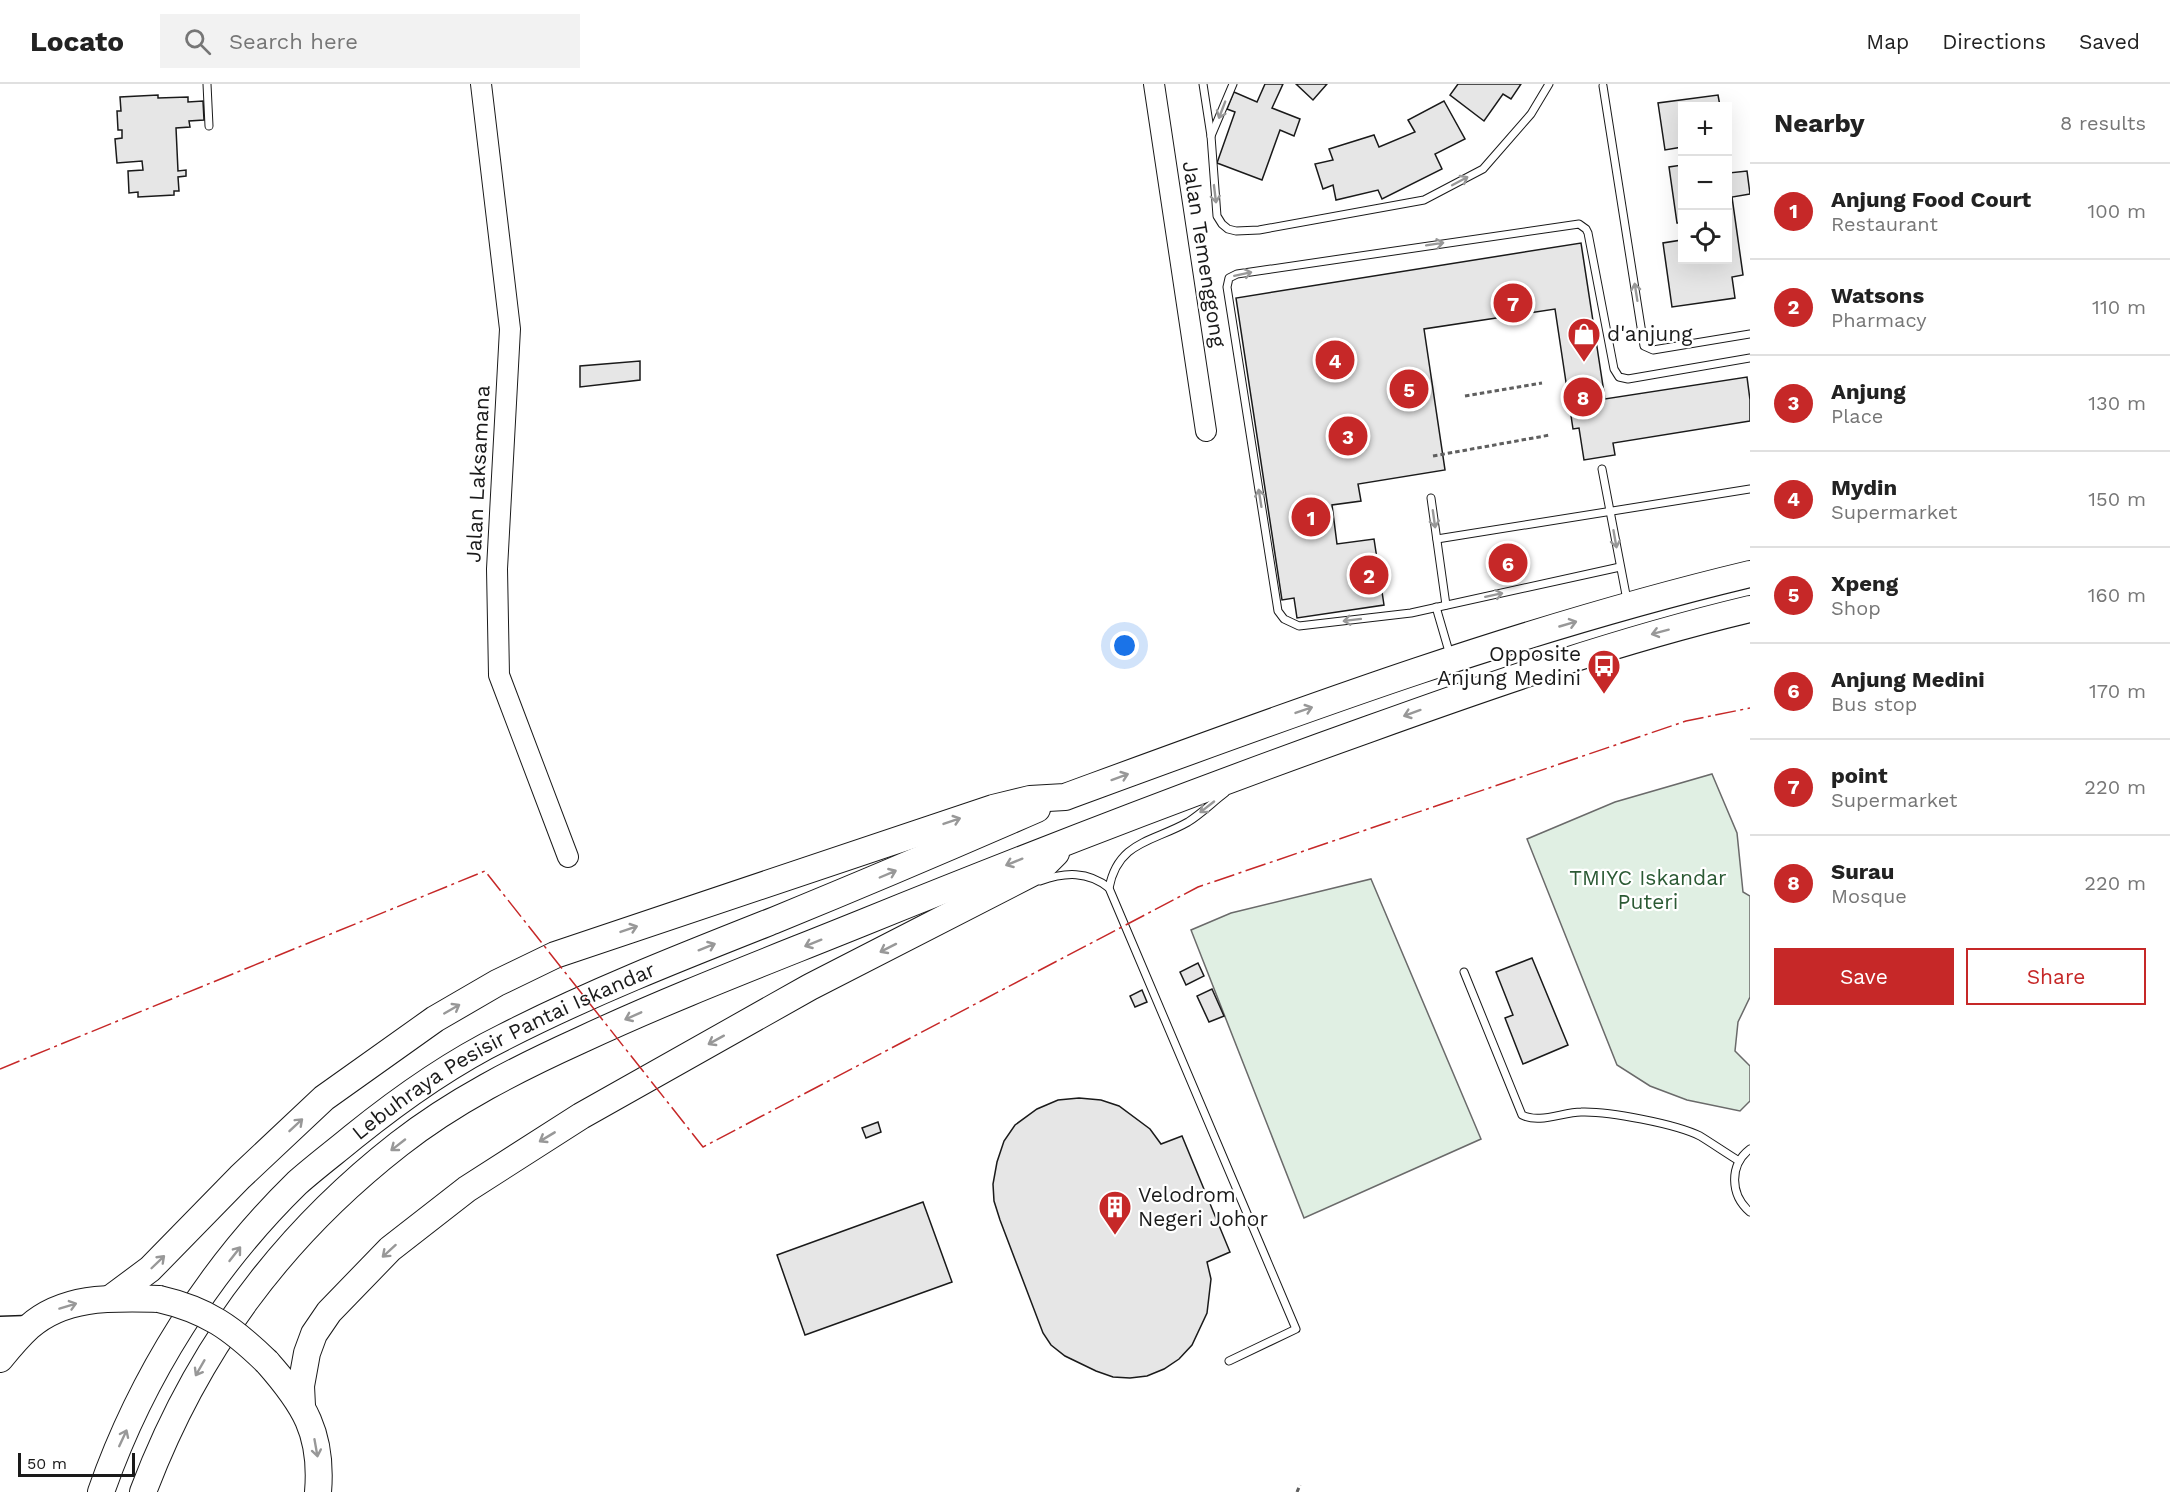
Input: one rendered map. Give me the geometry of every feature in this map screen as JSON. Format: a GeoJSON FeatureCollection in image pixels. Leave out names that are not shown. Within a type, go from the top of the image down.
{"type":"FeatureCollection","features":[{"type":"Feature","properties":{"kind":"highway"},"geometry":{"type":"LineString","coordinates":[[111,1298],[150,1269],[240,1177],[324,1098],[435,1019],[497,983],[555,955],[667,915],[993,807],[1030,799],[1065,797],[1293,714],[1452,660],[1629,606],[1750,574]]}},
{"type":"Feature","properties":{"kind":"highway","name":"Lebuhraya Pesisir Pantai Iskandar"},"geometry":{"type":"LineString","coordinates":[[143,1492],[186,1392],[210,1350],[244,1301],[283,1253],[322,1212],[399,1144],[446,1111],[539,1059],[635,1015],[1068,840],[1253,771],[1465,694],[1626,642],[1750,609]]}},
{"type":"Feature","properties":{"kind":"highway","name":"Lebuhraya Pesisir Pantai Iskandar"},"geometry":{"type":"LineString","coordinates":[[101,1492],[121,1440],[168,1348],[193,1309],[258,1225],[299,1182],[383,1112],[424,1083],[502,1038],[614,985],[882,876],[1065,797]]}},
{"type":"Feature","properties":{"kind":"highway"},"geometry":{"type":"LineString","coordinates":[[302,1406],[301,1386],[307,1353],[314,1334],[329,1312],[390,1250],[467,1189],[564,1126],[810,987],[1041,869],[1068,840]]}},
{"type":"Feature","properties":{"kind":"highway"},"geometry":{"type":"LineString","coordinates":[[0,1359],[30,1327],[58,1309],[83,1301],[111,1298],[159,1299],[183,1305],[219,1321],[238,1335],[267,1362],[302,1406],[312,1428],[318,1452],[318,1492]]}},
{"type":"Feature","properties":{"kind":"main road"},"geometry":{"type":"LineString","coordinates":[[0,1328],[30,1327]]}},
{"type":"Feature","properties":{"kind":"street","name":"Jalan Laksamana"},"geometry":{"type":"LineString","coordinates":[[482,84],[510,329],[497,569],[499,675],[568,857]]}},
{"type":"Feature","properties":{"kind":"street","name":"Jalan Temenggong"},"geometry":{"type":"LineString","coordinates":[[1154,84],[1206,430]]}},
{"type":"Feature","properties":{"kind":"lane"},"geometry":{"type":"LineString","coordinates":[[207,84],[209,126]]}},
{"type":"Feature","properties":{"kind":"lane"},"geometry":{"type":"LineString","coordinates":[[1203,84],[1211,136],[1217,216],[1222,224],[1236,231],[1277,227],[1424,200],[1483,169],[1531,114],[1549,84]]}},
{"type":"Feature","properties":{"kind":"lane"},"geometry":{"type":"LineString","coordinates":[[1211,136],[1233,84],[1241,84]]}},
{"type":"Feature","properties":{"kind":"lane"},"geometry":{"type":"LineString","coordinates":[[1603,86],[1644,346],[1653,350],[1750,334]]}},
{"type":"Feature","properties":{"kind":"lane"},"geometry":{"type":"LineString","coordinates":[[1620,567],[1411,613],[1299,626],[1284,619],[1278,611],[1227,287],[1229,278],[1579,224],[1588,233],[1614,369],[1619,376],[1628,379],[1750,358]]}},
{"type":"Feature","properties":{"kind":"lane"},"geometry":{"type":"LineString","coordinates":[[1602,470],[1629,606]]}},
{"type":"Feature","properties":{"kind":"lane"},"geometry":{"type":"LineString","coordinates":[[1437,539],[1750,489]]}},
{"type":"Feature","properties":{"kind":"lane"},"geometry":{"type":"LineString","coordinates":[[1431,498],[1446,605]]}},
{"type":"Feature","properties":{"kind":"lane"},"geometry":{"type":"LineString","coordinates":[[1436,607],[1452,660]]}},
{"type":"Feature","properties":{"kind":"lane"},"geometry":{"type":"LineString","coordinates":[[1109,888],[1112,873],[1127,852],[1139,844],[1188,822],[1253,771]]}},
{"type":"Feature","properties":{"kind":"lane"},"geometry":{"type":"LineString","coordinates":[[1036,883],[1065,875],[1089,876],[1098,879],[1109,888],[1296,1329],[1229,1361]]}},
{"type":"Feature","properties":{"kind":"lane"},"geometry":{"type":"LineString","coordinates":[[1000,890],[1016,890],[1026,886]]}},
{"type":"Feature","properties":{"kind":"lane"},"geometry":{"type":"LineString","coordinates":[[1464,972],[1522,1115],[1533,1119],[1580,1112],[1612,1114],[1672,1126],[1698,1135],[1739,1161]]}},
{"type":"Feature","properties":{"kind":"lane"},"geometry":{"type":"LineString","coordinates":[[1750,1149],[1739,1161],[1735,1173],[1735,1188],[1741,1203],[1750,1212]]}},
{"type":"Feature","properties":{"kind":"path"},"geometry":{"type":"LineString","coordinates":[[1465,396],[1542,384]]}},
{"type":"Feature","properties":{"kind":"path"},"geometry":{"type":"LineString","coordinates":[[1433,456],[1550,435]]}},
{"type":"Feature","properties":{"kind":"path"},"geometry":{"type":"LineString","coordinates":[[1297,1492],[1300,1485]]}},
{"type":"Feature","properties":{"kind":"green space","name":"TMIYC Iskandar Puteri"},"geometry":{"type":"Polygon","coordinates":[[[1712,774],[1737,833],[1743,892],[1750,896],[1750,997],[1738,1022],[1735,1051],[1750,1066],[1750,1101],[1740,1111],[1687,1100],[1650,1086],[1617,1065],[1527,839],[1615,802],[1712,774]]]}},
{"type":"Feature","properties":{"kind":"green space"},"geometry":{"type":"Polygon","coordinates":[[[1371,879],[1481,1139],[1304,1218],[1191,930],[1231,913],[1371,879]]]}},
{"type":"Feature","properties":{"kind":"building"},"geometry":{"type":"Polygon","coordinates":[[[1265,84],[1283,84],[1272,108],[1300,119],[1294,136],[1280,130],[1262,180],[1217,163],[1235,112],[1227,109],[1234,92],[1257,102],[1265,84]]]}},
{"type":"Feature","properties":{"kind":"building"},"geometry":{"type":"Polygon","coordinates":[[[1296,84],[1327,84],[1313,100],[1296,84]]]}},
{"type":"Feature","properties":{"kind":"building"},"geometry":{"type":"Polygon","coordinates":[[[1458,84],[1521,84],[1511,99],[1503,94],[1484,121],[1450,95],[1458,84]]]}},
{"type":"Feature","properties":{"kind":"building"},"geometry":{"type":"Polygon","coordinates":[[[158,95],[158,98],[188,97],[188,102],[203,101],[204,120],[189,121],[190,127],[176,128],[178,171],[186,170],[186,176],[178,177],[179,191],[174,191],[174,195],[138,197],[138,192],[129,193],[128,171],[143,170],[142,161],[117,163],[115,139],[122,138],[122,130],[118,130],[117,111],[121,111],[120,97],[158,95]]]}},
{"type":"Feature","properties":{"kind":"building"},"geometry":{"type":"Polygon","coordinates":[[[1718,95],[1719,102],[1678,102],[1678,148],[1665,150],[1658,103],[1718,95]]]}},
{"type":"Feature","properties":{"kind":"building"},"geometry":{"type":"Polygon","coordinates":[[[1444,101],[1465,139],[1435,154],[1442,169],[1382,199],[1378,190],[1336,200],[1333,185],[1323,189],[1315,164],[1333,160],[1329,149],[1374,135],[1379,147],[1415,132],[1408,120],[1444,101]]]}},
{"type":"Feature","properties":{"kind":"building"},"geometry":{"type":"Polygon","coordinates":[[[1678,166],[1678,223],[1677,223],[1669,167],[1678,166]]]}},
{"type":"Feature","properties":{"kind":"building"},"geometry":{"type":"Polygon","coordinates":[[[1747,171],[1750,194],[1732,197],[1732,173],[1747,171]]]}},
{"type":"Feature","properties":{"kind":"building"},"geometry":{"type":"Polygon","coordinates":[[[1732,197],[1743,275],[1732,277],[1735,298],[1672,307],[1663,243],[1678,241],[1678,264],[1732,264],[1732,197]]]}},
{"type":"Feature","properties":{"kind":"building"},"geometry":{"type":"Polygon","coordinates":[[[1581,243],[1605,399],[1747,377],[1750,421],[1613,443],[1615,455],[1584,460],[1579,428],[1573,429],[1555,309],[1424,329],[1445,470],[1358,484],[1361,501],[1332,505],[1337,544],[1374,539],[1384,605],[1297,618],[1294,598],[1282,600],[1236,298],[1581,243]]]}},
{"type":"Feature","properties":{"kind":"building"},"geometry":{"type":"Polygon","coordinates":[[[640,361],[640,380],[580,387],[580,366],[640,361]]]}},
{"type":"Feature","properties":{"kind":"building"},"geometry":{"type":"Polygon","coordinates":[[[1532,958],[1568,1045],[1523,1064],[1505,1018],[1513,1015],[1496,972],[1532,958]]]}},
{"type":"Feature","properties":{"kind":"building"},"geometry":{"type":"Polygon","coordinates":[[[1198,963],[1204,976],[1186,985],[1180,972],[1198,963]]]}},
{"type":"Feature","properties":{"kind":"building"},"geometry":{"type":"Polygon","coordinates":[[[1212,989],[1224,1016],[1209,1022],[1197,996],[1212,989]]]}},
{"type":"Feature","properties":{"kind":"building"},"geometry":{"type":"Polygon","coordinates":[[[1142,990],[1147,1002],[1135,1007],[1130,996],[1142,990]]]}},
{"type":"Feature","properties":{"kind":"building","name":"Velodrom Negeri Johor"},"geometry":{"type":"Polygon","coordinates":[[[1079,1098],[1101,1100],[1119,1106],[1150,1129],[1161,1144],[1182,1136],[1230,1252],[1207,1262],[1211,1279],[1207,1313],[1192,1345],[1179,1359],[1147,1376],[1113,1377],[1065,1356],[1051,1345],[1043,1333],[994,1201],[993,1184],[997,1162],[1004,1141],[1015,1125],[1037,1109],[1058,1100],[1079,1098]]]}},
{"type":"Feature","properties":{"kind":"building"},"geometry":{"type":"Polygon","coordinates":[[[878,1122],[881,1132],[866,1138],[862,1128],[878,1122]]]}},
{"type":"Feature","properties":{"kind":"building"},"geometry":{"type":"Polygon","coordinates":[[[923,1202],[952,1282],[805,1335],[777,1255],[923,1202]]]}},
{"type":"Feature","properties":{"kind":"power"},"geometry":{"type":"LineString","coordinates":[[0,1069],[485,871],[703,1147],[1198,887],[1686,721],[1750,708]]}},
{"type":"Feature","properties":{"kind":"place","name":"point"},"geometry":{"type":"Point","coordinates":[1513,303]}},
{"type":"Feature","properties":{"kind":"place","name":"Mydin"},"geometry":{"type":"Point","coordinates":[1335,360]}},
{"type":"Feature","properties":{"kind":"place","name":"d'anjung"},"geometry":{"type":"Point","coordinates":[1584,363]}},
{"type":"Feature","properties":{"kind":"place","name":"Xpeng"},"geometry":{"type":"Point","coordinates":[1409,389]}},
{"type":"Feature","properties":{"kind":"place","name":"Surau"},"geometry":{"type":"Point","coordinates":[1583,397]}},
{"type":"Feature","properties":{"kind":"place","name":"Anjung"},"geometry":{"type":"Point","coordinates":[1348,436]}},
{"type":"Feature","properties":{"kind":"place","name":"Anjung Food Court"},"geometry":{"type":"Point","coordinates":[1311,517]}},
{"type":"Feature","properties":{"kind":"place","name":"Anjung Medini"},"geometry":{"type":"Point","coordinates":[1508,563]}},
{"type":"Feature","properties":{"kind":"place","name":"Watsons"},"geometry":{"type":"Point","coordinates":[1369,575]}},
{"type":"Feature","properties":{"kind":"place","name":"Opposite Anjung Medini"},"geometry":{"type":"Point","coordinates":[1604,695]}},
{"type":"Feature","properties":{"kind":"place","name":"Velodrom Negeri Johor"},"geometry":{"type":"Point","coordinates":[1115,1236]}}]}
